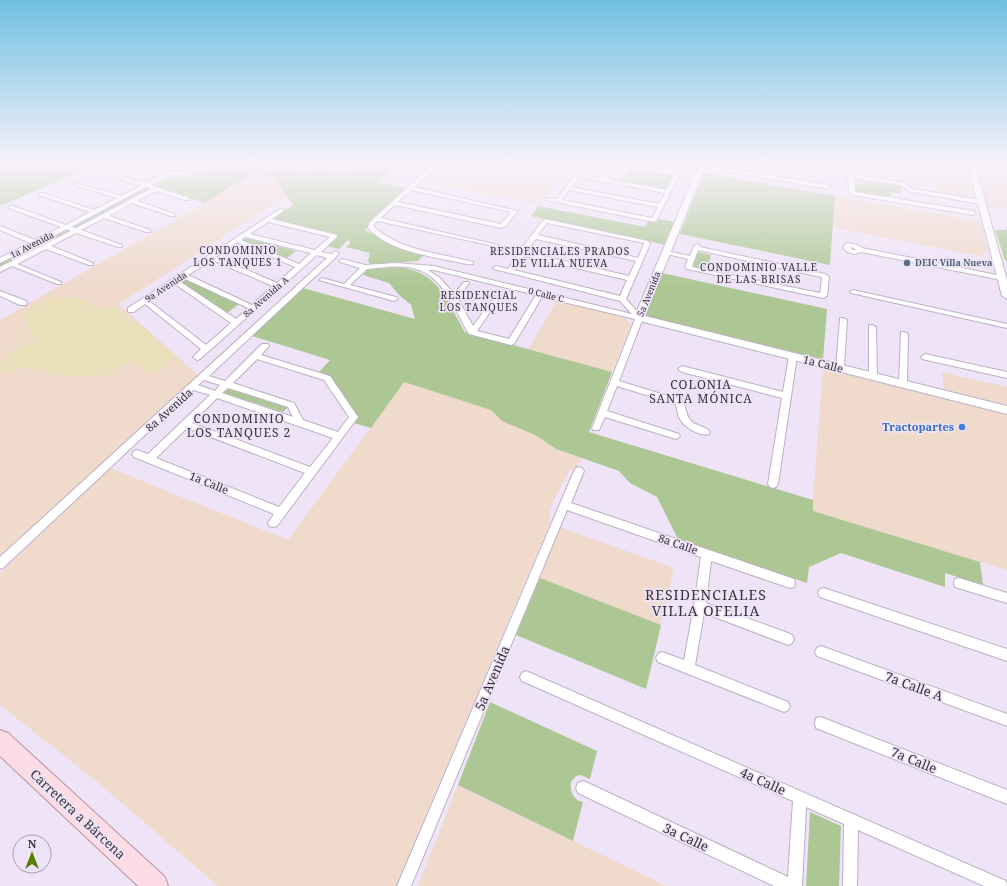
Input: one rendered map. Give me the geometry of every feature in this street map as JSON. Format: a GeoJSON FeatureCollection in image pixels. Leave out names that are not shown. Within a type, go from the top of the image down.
{"type":"FeatureCollection","features":[{"type":"Feature","properties":{"kind":"main road","name":"Carretera a Bárcena"},"geometry":{"type":"LineString","coordinates":[[0,741],[156,886]]}},
{"type":"Feature","properties":{"kind":"street"},"geometry":{"type":"LineString","coordinates":[[70,203],[96,212]]}},
{"type":"Feature","properties":{"kind":"street","name":"1a Avenida"},"geometry":{"type":"LineString","coordinates":[[1,259],[36,243],[112,203]]}},
{"type":"Feature","properties":{"kind":"street","name":"1a Avenida"},"geometry":{"type":"LineString","coordinates":[[0,270],[127,203]]}},
{"type":"Feature","properties":{"kind":"street"},"geometry":{"type":"LineString","coordinates":[[138,203],[173,216]]}},
{"type":"Feature","properties":{"kind":"street"},"geometry":{"type":"LineString","coordinates":[[396,203],[371,224],[371,228],[378,236],[391,243],[471,263]]}},
{"type":"Feature","properties":{"kind":"street"},"geometry":{"type":"LineString","coordinates":[[398,203],[501,226],[504,226],[514,212],[513,210],[482,203]]}},
{"type":"Feature","properties":{"kind":"street"},"geometry":{"type":"LineString","coordinates":[[570,203],[653,220],[662,206],[648,203]]}},
{"type":"Feature","properties":{"kind":"street","name":"5a Avenida"},"geometry":{"type":"LineString","coordinates":[[596,428],[686,203]]}},
{"type":"Feature","properties":{"kind":"street"},"geometry":{"type":"LineString","coordinates":[[915,203],[973,213]]}},
{"type":"Feature","properties":{"kind":"street"},"geometry":{"type":"LineString","coordinates":[[959,203],[961,211]]}},
{"type":"Feature","properties":{"kind":"street"},"geometry":{"type":"LineString","coordinates":[[981,203],[1007,296]]}},
{"type":"Feature","properties":{"kind":"street"},"geometry":{"type":"LineString","coordinates":[[11,207],[120,246]]}},
{"type":"Feature","properties":{"kind":"street","name":"9a Avenida"},"geometry":{"type":"LineString","coordinates":[[131,310],[282,210]]}},
{"type":"Feature","properties":{"kind":"street"},"geometry":{"type":"LineString","coordinates":[[104,216],[148,231]]}},
{"type":"Feature","properties":{"kind":"street"},"geometry":{"type":"LineString","coordinates":[[377,219],[496,246]]}},
{"type":"Feature","properties":{"kind":"street","name":"8a Avenida A"},"geometry":{"type":"LineString","coordinates":[[197,357],[334,236],[268,220]]}},
{"type":"Feature","properties":{"kind":"street"},"geometry":{"type":"LineString","coordinates":[[509,272],[533,236],[544,222],[547,221],[646,242],[647,244],[622,299]]}},
{"type":"Feature","properties":{"kind":"street"},"geometry":{"type":"LineString","coordinates":[[0,228],[36,243]]}},
{"type":"Feature","properties":{"kind":"street"},"geometry":{"type":"LineString","coordinates":[[245,235],[314,255]]}},
{"type":"Feature","properties":{"kind":"street"},"geometry":{"type":"LineString","coordinates":[[533,236],[640,260]]}},
{"type":"Feature","properties":{"kind":"street"},"geometry":{"type":"LineString","coordinates":[[237,240],[300,267]]}},
{"type":"Feature","properties":{"kind":"street"},"geometry":{"type":"LineString","coordinates":[[45,246],[91,264]]}},
{"type":"Feature","properties":{"kind":"street"},"geometry":{"type":"LineString","coordinates":[[860,250],[1002,278]]}},
{"type":"Feature","properties":{"kind":"street"},"geometry":{"type":"LineString","coordinates":[[666,251],[695,252],[823,275],[826,277],[823,296],[689,268],[688,267],[695,252]]}},
{"type":"Feature","properties":{"kind":"street"},"geometry":{"type":"LineString","coordinates":[[521,253],[630,279]]}},
{"type":"Feature","properties":{"kind":"street","name":"8a Avenida"},"geometry":{"type":"LineString","coordinates":[[0,564],[194,387],[332,257],[314,255]]}},
{"type":"Feature","properties":{"kind":"street"},"geometry":{"type":"LineString","coordinates":[[211,257],[278,286]]}},
{"type":"Feature","properties":{"kind":"street"},"geometry":{"type":"LineString","coordinates":[[431,269],[444,257]]}},
{"type":"Feature","properties":{"kind":"street"},"geometry":{"type":"LineString","coordinates":[[342,261],[365,267],[395,264],[431,269],[455,298],[472,332],[511,342],[540,294]]}},
{"type":"Feature","properties":{"kind":"street"},"geometry":{"type":"LineString","coordinates":[[12,264],[59,283]]}},
{"type":"Feature","properties":{"kind":"street"},"geometry":{"type":"LineString","coordinates":[[346,286],[365,267]]}},
{"type":"Feature","properties":{"kind":"street"},"geometry":{"type":"LineString","coordinates":[[496,268],[622,299],[639,318]]}},
{"type":"Feature","properties":{"kind":"street","name":"0 Calle C"},"geometry":{"type":"LineString","coordinates":[[431,269],[639,318]]}},
{"type":"Feature","properties":{"kind":"street"},"geometry":{"type":"LineString","coordinates":[[184,276],[253,308]]}},
{"type":"Feature","properties":{"kind":"street"},"geometry":{"type":"LineString","coordinates":[[322,280],[394,300]]}},
{"type":"Feature","properties":{"kind":"street"},"geometry":{"type":"LineString","coordinates":[[175,281],[236,323]]}},
{"type":"Feature","properties":{"kind":"street"},"geometry":{"type":"LineString","coordinates":[[455,298],[466,283]]}},
{"type":"Feature","properties":{"kind":"street"},"geometry":{"type":"LineString","coordinates":[[472,332],[500,292]]}},
{"type":"Feature","properties":{"kind":"street"},"geometry":{"type":"LineString","coordinates":[[852,292],[1007,326]]}},
{"type":"Feature","properties":{"kind":"street"},"geometry":{"type":"LineString","coordinates":[[0,293],[23,303]]}},
{"type":"Feature","properties":{"kind":"street"},"geometry":{"type":"LineString","coordinates":[[146,301],[206,349]]}},
{"type":"Feature","properties":{"kind":"street","name":"1a Calle"},"geometry":{"type":"LineString","coordinates":[[639,318],[1007,410]]}},
{"type":"Feature","properties":{"kind":"street"},"geometry":{"type":"LineString","coordinates":[[840,368],[843,320]]}},
{"type":"Feature","properties":{"kind":"street"},"geometry":{"type":"LineString","coordinates":[[872,327],[874,377]]}},
{"type":"Feature","properties":{"kind":"street"},"geometry":{"type":"LineString","coordinates":[[904,334],[904,384]]}},
{"type":"Feature","properties":{"kind":"street"},"geometry":{"type":"LineString","coordinates":[[149,459],[265,346]]}},
{"type":"Feature","properties":{"kind":"street"},"geometry":{"type":"LineString","coordinates":[[256,356],[326,378],[354,417],[273,523]]}},
{"type":"Feature","properties":{"kind":"street"},"geometry":{"type":"LineString","coordinates":[[773,484],[792,356]]}},
{"type":"Feature","properties":{"kind":"street"},"geometry":{"type":"LineString","coordinates":[[925,357],[1007,375]]}},
{"type":"Feature","properties":{"kind":"street"},"geometry":{"type":"LineString","coordinates":[[682,369],[786,396]]}},
{"type":"Feature","properties":{"kind":"street"},"geometry":{"type":"LineString","coordinates":[[204,377],[228,383],[291,405],[299,421]]}},
{"type":"Feature","properties":{"kind":"street"},"geometry":{"type":"LineString","coordinates":[[614,382],[678,402],[682,408],[684,419],[691,426],[706,432]]}},
{"type":"Feature","properties":{"kind":"street"},"geometry":{"type":"LineString","coordinates":[[194,387],[299,421],[339,436]]}},
{"type":"Feature","properties":{"kind":"street"},"geometry":{"type":"LineString","coordinates":[[602,413],[676,436]]}},
{"type":"Feature","properties":{"kind":"street"},"geometry":{"type":"LineString","coordinates":[[185,424],[312,472]]}},
{"type":"Feature","properties":{"kind":"street","name":"1a Calle"},"geometry":{"type":"LineString","coordinates":[[137,454],[281,512]]}},
{"type":"Feature","properties":{"kind":"street","name":"5a Avenida"},"geometry":{"type":"LineString","coordinates":[[404,886],[580,471]]}},
{"type":"Feature","properties":{"kind":"street","name":"8a Calle"},"geometry":{"type":"LineString","coordinates":[[565,505],[790,583]]}},
{"type":"Feature","properties":{"kind":"street"},"geometry":{"type":"LineString","coordinates":[[688,668],[700,606],[707,554]]}},
{"type":"Feature","properties":{"kind":"street"},"geometry":{"type":"LineString","coordinates":[[959,583],[1007,598]]}},
{"type":"Feature","properties":{"kind":"street"},"geometry":{"type":"LineString","coordinates":[[824,593],[1007,655]]}},
{"type":"Feature","properties":{"kind":"street"},"geometry":{"type":"LineString","coordinates":[[700,606],[788,639]]}},
{"type":"Feature","properties":{"kind":"street","name":"7a Calle A"},"geometry":{"type":"LineString","coordinates":[[821,652],[1007,720]]}},
{"type":"Feature","properties":{"kind":"street"},"geometry":{"type":"LineString","coordinates":[[662,658],[784,706]]}},
{"type":"Feature","properties":{"kind":"street","name":"4a Calle"},"geometry":{"type":"LineString","coordinates":[[526,676],[1001,886]]}},
{"type":"Feature","properties":{"kind":"street","name":"7a Calle"},"geometry":{"type":"LineString","coordinates":[[821,723],[1007,797]]}},
{"type":"Feature","properties":{"kind":"street","name":"3a Calle"},"geometry":{"type":"LineString","coordinates":[[582,788],[790,886]]}},
{"type":"Feature","properties":{"kind":"street"},"geometry":{"type":"LineString","coordinates":[[795,886],[800,797]]}},
{"type":"Feature","properties":{"kind":"street"},"geometry":{"type":"LineString","coordinates":[[850,886],[851,820]]}},
{"type":"Feature","properties":{"kind":"shaded area"},"geometry":{"type":"Polygon","coordinates":[[[205,203],[275,203],[119,304],[199,376],[0,556],[0,320],[205,203]]]}},
{"type":"Feature","properties":{"kind":"shaded area"},"geometry":{"type":"Polygon","coordinates":[[[834,203],[878,203],[980,221],[988,252],[983,252],[984,257],[831,227],[834,203]]]}},
{"type":"Feature","properties":{"kind":"shaded area"},"geometry":{"type":"Polygon","coordinates":[[[986,203],[1007,203],[1007,210],[987,207],[986,203]]]}},
{"type":"Feature","properties":{"kind":"shaded area"},"geometry":{"type":"Polygon","coordinates":[[[557,300],[625,318],[631,325],[612,372],[528,350],[557,300]]]}},
{"type":"Feature","properties":{"kind":"shaded area"},"geometry":{"type":"Polygon","coordinates":[[[823,368],[1007,414],[1007,570],[812,511],[823,368]]]}},
{"type":"Feature","properties":{"kind":"shaded area"},"geometry":{"type":"Polygon","coordinates":[[[942,372],[1007,387],[1007,407],[944,391],[942,372]]]}},
{"type":"Feature","properties":{"kind":"shaded area"},"geometry":{"type":"Polygon","coordinates":[[[404,382],[491,410],[502,421],[535,435],[556,449],[581,458],[575,471],[570,469],[550,508],[550,523],[396,886],[218,886],[101,785],[0,705],[0,573],[110,468],[288,540],[404,382]]]}},
{"type":"Feature","properties":{"kind":"shaded area"},"geometry":{"type":"Polygon","coordinates":[[[559,527],[674,568],[661,625],[540,578],[559,527]]]}},
{"type":"Feature","properties":{"kind":"shaded area"},"geometry":{"type":"Polygon","coordinates":[[[458,785],[666,886],[418,886],[458,785]]]}},
{"type":"Feature","properties":{"kind":"green space"},"geometry":{"type":"Polygon","coordinates":[[[113,203],[128,203],[0,270],[0,261],[113,203]]]}},
{"type":"Feature","properties":{"kind":"green space"},"geometry":{"type":"Polygon","coordinates":[[[292,203],[390,203],[369,223],[365,230],[391,244],[426,253],[418,261],[370,265],[368,260],[370,253],[346,247],[350,244],[349,239],[339,249],[327,246],[338,235],[273,219],[293,205],[292,203]]]}},
{"type":"Feature","properties":{"kind":"green space"},"geometry":{"type":"Polygon","coordinates":[[[692,203],[834,203],[830,265],[680,234],[692,203]]]}},
{"type":"Feature","properties":{"kind":"green space"},"geometry":{"type":"Polygon","coordinates":[[[538,206],[645,227],[648,221],[657,223],[658,219],[674,222],[666,245],[531,216],[538,206]]]}},
{"type":"Feature","properties":{"kind":"green space"},"geometry":{"type":"Polygon","coordinates":[[[995,230],[1007,230],[1007,261],[1005,260],[995,230]]]}},
{"type":"Feature","properties":{"kind":"green space"},"geometry":{"type":"Polygon","coordinates":[[[246,238],[296,251],[287,258],[242,240],[246,238]]]}},
{"type":"Feature","properties":{"kind":"green space"},"geometry":{"type":"Polygon","coordinates":[[[697,252],[711,255],[707,269],[692,266],[697,252]]]}},
{"type":"Feature","properties":{"kind":"green space"},"geometry":{"type":"Polygon","coordinates":[[[398,267],[412,270],[432,281],[447,299],[465,332],[612,372],[589,432],[813,500],[813,511],[980,562],[983,585],[945,573],[945,587],[841,553],[809,567],[807,583],[678,539],[657,497],[630,483],[619,471],[556,449],[535,435],[502,421],[491,410],[404,382],[371,428],[354,423],[358,417],[331,377],[319,372],[330,360],[252,336],[303,288],[415,319],[411,305],[399,295],[389,283],[363,275],[367,270],[398,267]]]}},
{"type":"Feature","properties":{"kind":"green space"},"geometry":{"type":"Polygon","coordinates":[[[662,273],[827,309],[823,359],[647,317],[645,313],[662,273]]]}},
{"type":"Feature","properties":{"kind":"green space"},"geometry":{"type":"Polygon","coordinates":[[[184,278],[239,304],[227,313],[180,281],[184,278]]]}},
{"type":"Feature","properties":{"kind":"green space"},"geometry":{"type":"Polygon","coordinates":[[[229,387],[288,407],[283,412],[224,393],[229,387]]]}},
{"type":"Feature","properties":{"kind":"green space"},"geometry":{"type":"Polygon","coordinates":[[[540,578],[661,625],[646,689],[516,635],[540,578]]]}},
{"type":"Feature","properties":{"kind":"green space"},"geometry":{"type":"Polygon","coordinates":[[[490,702],[597,751],[590,779],[580,775],[576,776],[571,782],[573,795],[583,802],[573,841],[458,785],[490,702]]]}},
{"type":"Feature","properties":{"kind":"green space"},"geometry":{"type":"Polygon","coordinates":[[[810,812],[841,826],[839,886],[806,886],[810,812]]]}},
{"type":"Feature","properties":{"kind":"sand"},"geometry":{"type":"Polygon","coordinates":[[[62,297],[81,299],[96,307],[116,306],[125,318],[144,329],[173,355],[169,366],[163,370],[151,372],[145,371],[134,363],[124,364],[107,376],[65,376],[36,369],[24,368],[0,374],[0,364],[10,352],[27,342],[37,339],[30,333],[23,314],[24,312],[43,301],[62,297]]]}},
{"type":"Feature","properties":{"kind":"place","name":"DEIC Villa Nueva"},"geometry":{"type":"Point","coordinates":[907,263]}},
{"type":"Feature","properties":{"kind":"place","name":"Tractopartes"},"geometry":{"type":"Point","coordinates":[962,427]}},
{"type":"Feature","properties":{"kind":"district","name":"CONDOMINIO LOS TANQUES 1"},"geometry":{"type":"Point","coordinates":[238,256]}},
{"type":"Feature","properties":{"kind":"district","name":"RESIDENCIALES PRADOS DE VILLA NUEVA"},"geometry":{"type":"Point","coordinates":[560,256]}},
{"type":"Feature","properties":{"kind":"district","name":"CONDOMINIO VALLE DE LAS BRISAS"},"geometry":{"type":"Point","coordinates":[759,272]}},
{"type":"Feature","properties":{"kind":"district","name":"RESIDENCIAL LOS TANQUES"},"geometry":{"type":"Point","coordinates":[479,300]}},
{"type":"Feature","properties":{"kind":"district","name":"COLONIA SANTA MÓNICA"},"geometry":{"type":"Point","coordinates":[701,392]}},
{"type":"Feature","properties":{"kind":"district","name":"CONDOMINIO LOS TANQUES 2"},"geometry":{"type":"Point","coordinates":[239,426]}},
{"type":"Feature","properties":{"kind":"district","name":"RESIDENCIALES VILLA OFELIA"},"geometry":{"type":"Point","coordinates":[706,604]}}]}
